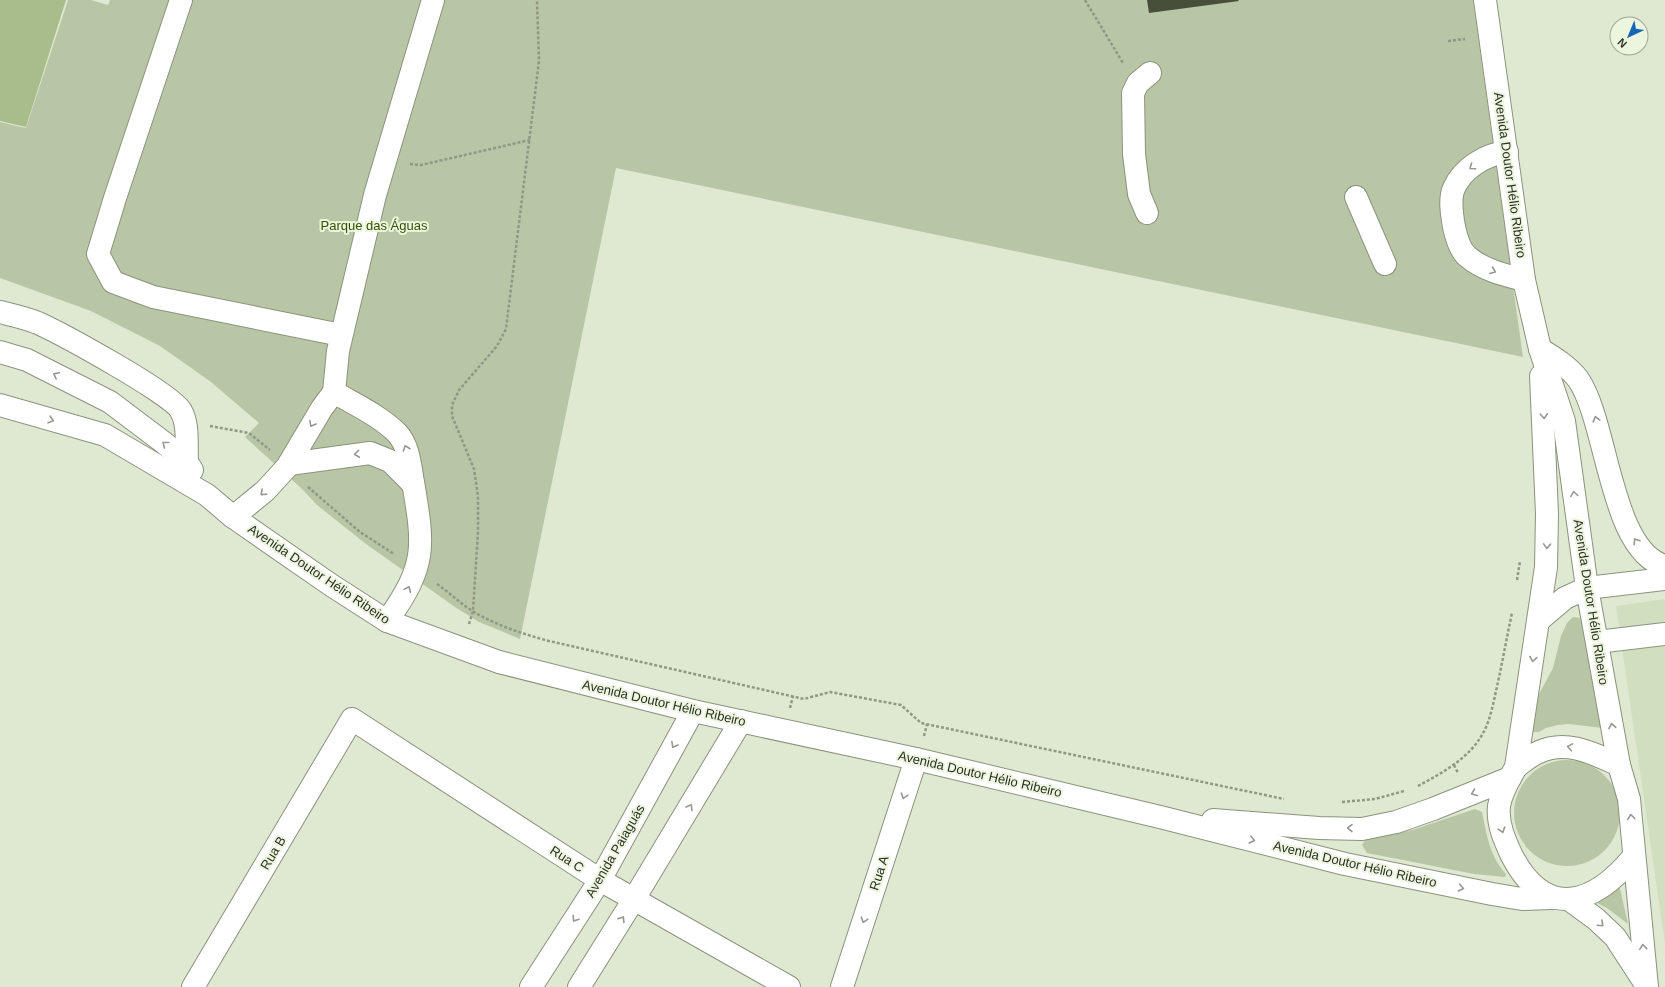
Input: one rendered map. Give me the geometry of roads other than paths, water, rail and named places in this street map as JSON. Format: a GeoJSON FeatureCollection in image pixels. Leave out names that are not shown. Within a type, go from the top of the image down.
{"type":"FeatureCollection","features":[{"type":"Feature","properties":{"kind":"street"},"geometry":{"type":"LineString","coordinates":[[181,0],[114,198],[98,254],[114,282],[153,297],[341,335]]}},
{"type":"Feature","properties":{"kind":"street"},"geometry":{"type":"LineString","coordinates":[[234,517],[265,491],[288,465],[316,418],[334,392],[341,335],[375,195],[433,0]]}},
{"type":"Feature","properties":{"kind":"street","name":"Avenida Doutor Hélio Ribeiro"},"geometry":{"type":"LineString","coordinates":[[1485,0],[1508,152],[1524,280],[1540,349],[1564,421],[1587,588],[1619,765],[1629,799],[1647,987]]}},
{"type":"Feature","properties":{"kind":"street"},"geometry":{"type":"LineString","coordinates":[[1147,213],[1139,194],[1134,154],[1134,93],[1138,83],[1150,74]]}},
{"type":"Feature","properties":{"kind":"street"},"geometry":{"type":"LineString","coordinates":[[1508,152],[1486,157],[1466,171],[1454,188],[1452,202],[1453,220],[1456,237],[1467,257],[1504,275],[1524,280]]}},
{"type":"Feature","properties":{"kind":"street"},"geometry":{"type":"LineString","coordinates":[[1356,197],[1385,264]]}},
{"type":"Feature","properties":{"kind":"street"},"geometry":{"type":"LineString","coordinates":[[0,312],[38,323],[98,354],[168,398],[181,409],[186,422],[187,462]]}},
{"type":"Feature","properties":{"kind":"street"},"geometry":{"type":"LineString","coordinates":[[1540,349],[1561,362],[1578,379],[1594,413],[1610,477],[1628,529],[1644,553],[1665,566]]}},
{"type":"Feature","properties":{"kind":"street","name":"Avenida Doutor Hélio Ribeiro"},"geometry":{"type":"LineString","coordinates":[[1540,349],[1547,514],[1546,567],[1539,620],[1513,772],[1504,788],[1499,806],[1500,826],[1519,869],[1535,888],[1561,899],[1596,919],[1616,937],[1647,987]]}},
{"type":"Feature","properties":{"kind":"street","name":"Avenida Doutor Hélio Ribeiro"},"geometry":{"type":"LineString","coordinates":[[0,352],[27,360],[110,402],[187,462],[207,496]]}},
{"type":"Feature","properties":{"kind":"street"},"geometry":{"type":"LineString","coordinates":[[334,392],[372,414],[397,433],[405,444],[420,522],[421,546],[416,570],[405,596],[387,621]]}},
{"type":"Feature","properties":{"kind":"street","name":"Avenida Doutor Hélio Ribeiro"},"geometry":{"type":"LineString","coordinates":[[0,405],[105,435],[207,496],[234,517],[331,585],[387,621],[499,662],[693,711],[916,759],[1160,817],[1352,866],[1492,894],[1522,899],[1561,899],[1588,894],[1606,884],[1620,872],[1634,856]]}},
{"type":"Feature","properties":{"kind":"street"},"geometry":{"type":"LineString","coordinates":[[288,465],[370,453],[390,461],[413,484]]}},
{"type":"Feature","properties":{"kind":"street"},"geometry":{"type":"LineString","coordinates":[[1539,620],[1565,598],[1587,588],[1665,579]]}},
{"type":"Feature","properties":{"kind":"street"},"geometry":{"type":"LineString","coordinates":[[1597,642],[1665,634]]}},
{"type":"Feature","properties":{"kind":"street","name":"Avenida Paiaguás"},"geometry":{"type":"LineString","coordinates":[[532,987],[600,880],[693,711]]}},
{"type":"Feature","properties":{"kind":"street","name":"Rua C"},"geometry":{"type":"LineString","coordinates":[[352,719],[600,880],[789,987]]}},
{"type":"Feature","properties":{"kind":"street","name":"Rua B"},"geometry":{"type":"LineString","coordinates":[[193,987],[352,719]]}},
{"type":"Feature","properties":{"kind":"street"},"geometry":{"type":"LineString","coordinates":[[579,987],[634,899],[741,721]]}},
{"type":"Feature","properties":{"kind":"street"},"geometry":{"type":"LineString","coordinates":[[1513,772],[1539,752],[1562,746],[1586,750],[1619,765]]}},
{"type":"Feature","properties":{"kind":"street","name":"Rua A"},"geometry":{"type":"LineString","coordinates":[[842,987],[916,759]]}},
{"type":"Feature","properties":{"kind":"street","name":"Avenida Doutor Hélio Ribeiro"},"geometry":{"type":"LineString","coordinates":[[1160,817],[1319,828],[1362,829],[1396,822],[1433,809],[1513,772]]}},
{"type":"Feature","properties":{"kind":"park label","name":"Parque das Águas"},"geometry":{"type":"Point","coordinates":[374,225]}}]}
